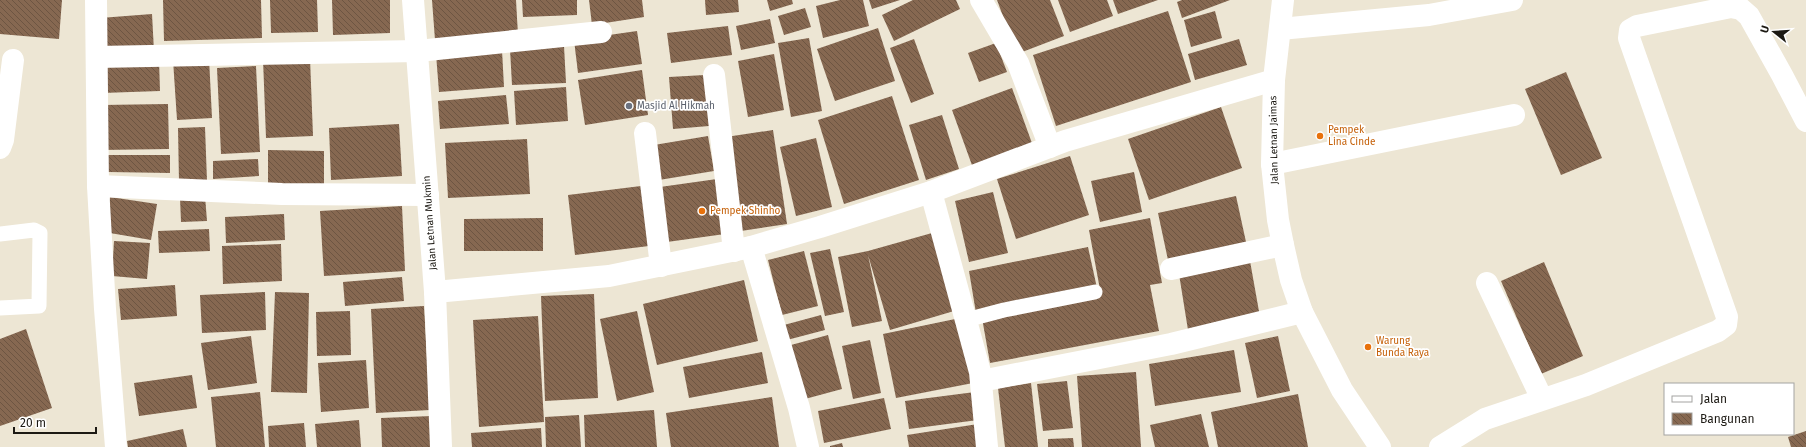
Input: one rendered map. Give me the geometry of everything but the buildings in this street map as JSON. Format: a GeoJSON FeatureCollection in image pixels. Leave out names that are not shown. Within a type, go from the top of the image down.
{"type":"FeatureCollection","features":[{"type":"Feature","properties":{"kind":"street"},"geometry":{"type":"LineString","coordinates":[[96,0],[98,186],[105,309],[116,447]]}},
{"type":"Feature","properties":{"kind":"street","name":"Jalan Letnan Mukmin"},"geometry":{"type":"LineString","coordinates":[[413,0],[435,292],[441,447]]}},
{"type":"Feature","properties":{"kind":"street"},"geometry":{"type":"LineString","coordinates":[[981,0],[1018,63],[1050,147]]}},
{"type":"Feature","properties":{"kind":"street","name":"Jalan Letnan Jaimas"},"geometry":{"type":"LineString","coordinates":[[1283,0],[1274,80],[1272,164],[1278,220],[1283,246],[1291,280],[1302,312],[1342,390],[1380,447]]}},
{"type":"Feature","properties":{"kind":"street"},"geometry":{"type":"LineString","coordinates":[[1280,29],[1429,15],[1512,0]]}},
{"type":"Feature","properties":{"kind":"street"},"geometry":{"type":"LineString","coordinates":[[1440,447],[1485,419],[1586,385],[1718,331],[1726,325],[1727,317],[1629,38],[1630,30],[1637,26],[1731,7],[1741,9],[1749,16],[1806,121]]}},
{"type":"Feature","properties":{"kind":"street"},"geometry":{"type":"LineString","coordinates":[[97,57],[418,51],[601,32]]}},
{"type":"Feature","properties":{"kind":"street"},"geometry":{"type":"LineString","coordinates":[[0,148],[3,140],[13,60]]}},
{"type":"Feature","properties":{"kind":"street"},"geometry":{"type":"LineString","coordinates":[[714,75],[742,249],[798,408],[808,447]]}},
{"type":"Feature","properties":{"kind":"street"},"geometry":{"type":"LineString","coordinates":[[435,292],[609,276],[742,249],[820,227],[931,192],[1050,147],[1274,80]]}},
{"type":"Feature","properties":{"kind":"street"},"geometry":{"type":"LineString","coordinates":[[1272,164],[1514,115]]}},
{"type":"Feature","properties":{"kind":"street"},"geometry":{"type":"LineString","coordinates":[[645,133],[661,266]]}},
{"type":"Feature","properties":{"kind":"street"},"geometry":{"type":"LineString","coordinates":[[98,186],[282,194],[428,195]]}},
{"type":"Feature","properties":{"kind":"street"},"geometry":{"type":"LineString","coordinates":[[931,192],[981,381],[987,447]]}},
{"type":"Feature","properties":{"kind":"street"},"geometry":{"type":"LineString","coordinates":[[1171,269],[1283,246]]}},
{"type":"Feature","properties":{"kind":"street"},"geometry":{"type":"LineString","coordinates":[[1487,283],[1542,399]]}},
{"type":"Feature","properties":{"kind":"street"},"geometry":{"type":"LineString","coordinates":[[981,381],[1171,344],[1302,312]]}},
{"type":"Feature","properties":{"kind":"lane"},"geometry":{"type":"LineString","coordinates":[[0,234],[34,230],[40,233],[40,306],[0,308]]}},
{"type":"Feature","properties":{"kind":"lane"},"geometry":{"type":"LineString","coordinates":[[966,320],[1004,310],[1095,292]]}},
{"type":"Feature","properties":{"kind":"place","name":"Masjid Al Hikmah"},"geometry":{"type":"Point","coordinates":[629,106]}},
{"type":"Feature","properties":{"kind":"place","name":"Pempek Lina Cinde"},"geometry":{"type":"Point","coordinates":[1320,136]}},
{"type":"Feature","properties":{"kind":"place","name":"Pempek Shinho"},"geometry":{"type":"Point","coordinates":[702,211]}},
{"type":"Feature","properties":{"kind":"place","name":"Warung Bunda Raya"},"geometry":{"type":"Point","coordinates":[1368,347]}}]}
